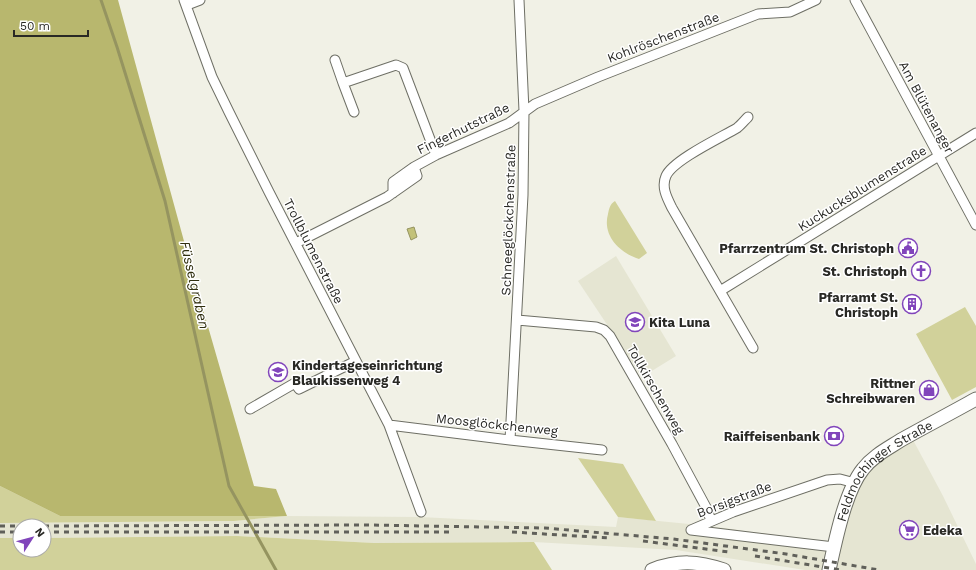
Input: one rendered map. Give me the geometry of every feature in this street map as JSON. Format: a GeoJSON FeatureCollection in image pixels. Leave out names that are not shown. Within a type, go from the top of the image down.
{"type":"FeatureCollection","features":[{"type":"Feature","properties":{"kind":"main road","name":"Feldmochinger Straße"},"geometry":{"type":"LineString","coordinates":[[829,570],[844,510],[862,470],[876,456],[976,399]]}},
{"type":"Feature","properties":{"kind":"main road"},"geometry":{"type":"LineString","coordinates":[[652,570],[663,566],[685,562],[706,564],[724,570]]}},
{"type":"Feature","properties":{"kind":"street"},"geometry":{"type":"LineString","coordinates":[[185,3],[200,0]]}},
{"type":"Feature","properties":{"kind":"street","name":"Schneeglöckchenstraße"},"geometry":{"type":"LineString","coordinates":[[510,440],[523,195],[524,111],[519,0]]}},
{"type":"Feature","properties":{"kind":"street","name":"Kohlröschenstraße"},"geometry":{"type":"LineString","coordinates":[[524,111],[535,104],[591,80],[721,28],[758,14],[790,12],[816,0]]}},
{"type":"Feature","properties":{"kind":"street","name":"Am Blütenanger"},"geometry":{"type":"LineString","coordinates":[[856,0],[976,225]]}},
{"type":"Feature","properties":{"kind":"street","name":"Trollblumenstraße"},"geometry":{"type":"LineString","coordinates":[[185,3],[212,76],[269,192],[389,425],[421,512]]}},
{"type":"Feature","properties":{"kind":"street"},"geometry":{"type":"LineString","coordinates":[[335,60],[354,112]]}},
{"type":"Feature","properties":{"kind":"street"},"geometry":{"type":"LineString","coordinates":[[343,83],[396,65],[403,68],[436,155]]}},
{"type":"Feature","properties":{"kind":"street","name":"Fingerhutstraße"},"geometry":{"type":"LineString","coordinates":[[296,243],[387,197],[393,193],[393,182],[414,167],[436,155],[509,123],[524,111]]}},
{"type":"Feature","properties":{"kind":"street"},"geometry":{"type":"LineString","coordinates":[[748,117],[738,127],[699,149],[676,165],[666,175],[664,192],[753,348]]}},
{"type":"Feature","properties":{"kind":"street","name":"Kuckucksblumenstraße"},"geometry":{"type":"LineString","coordinates":[[720,290],[976,133]]}},
{"type":"Feature","properties":{"kind":"street","name":"Tollkirschenweg"},"geometry":{"type":"LineString","coordinates":[[516,320],[596,327],[604,330],[610,336],[672,444],[707,509],[711,521]]}},
{"type":"Feature","properties":{"kind":"street"},"geometry":{"type":"LineString","coordinates":[[250,409],[295,383],[299,389],[356,361]]}},
{"type":"Feature","properties":{"kind":"street","name":"Moosglöckchenweg"},"geometry":{"type":"LineString","coordinates":[[389,425],[602,450]]}},
{"type":"Feature","properties":{"kind":"street","name":"Borsigstraße"},"geometry":{"type":"LineString","coordinates":[[834,547],[691,530],[711,521],[828,480],[840,479],[855,483]]}},
{"type":"Feature","properties":{"kind":"shaded area"},"geometry":{"type":"Polygon","coordinates":[[[0,0],[118,0],[196,285],[254,486],[276,489],[287,516],[60,516],[0,486],[0,0]]]}},
{"type":"Feature","properties":{"kind":"shaded area"},"geometry":{"type":"Polygon","coordinates":[[[414,227],[417,237],[411,240],[407,229],[414,227]]]}},
{"type":"Feature","properties":{"kind":"shaded area"},"geometry":{"type":"Polygon","coordinates":[[[616,256],[676,356],[642,377],[578,281],[616,256]]]}},
{"type":"Feature","properties":{"kind":"shaded area"},"geometry":{"type":"Polygon","coordinates":[[[912,438],[943,496],[976,564],[976,570],[805,570],[676,550],[534,542],[374,543],[237,536],[52,538],[52,523],[234,521],[287,516],[420,517],[616,527],[618,517],[709,526],[834,543],[849,492],[871,464],[912,438]]]}},
{"type":"Feature","properties":{"kind":"shaded area"},"geometry":{"type":"Polygon","coordinates":[[[0,523],[12,523],[12,538],[0,538],[0,523]]]}},
{"type":"Feature","properties":{"kind":"green space"},"geometry":{"type":"Polygon","coordinates":[[[615,201],[647,253],[639,259],[625,253],[610,236],[607,222],[608,212],[615,201]]]}},
{"type":"Feature","properties":{"kind":"green space"},"geometry":{"type":"Polygon","coordinates":[[[965,307],[976,326],[976,387],[952,400],[916,334],[965,307]]]}},
{"type":"Feature","properties":{"kind":"green space"},"geometry":{"type":"Polygon","coordinates":[[[578,458],[623,464],[656,521],[618,517],[578,458]]]}},
{"type":"Feature","properties":{"kind":"green space"},"geometry":{"type":"Polygon","coordinates":[[[0,486],[60,516],[287,516],[234,521],[52,523],[52,518],[12,518],[12,523],[0,523],[0,486]]]}},
{"type":"Feature","properties":{"kind":"green space"},"geometry":{"type":"Polygon","coordinates":[[[237,536],[374,543],[534,542],[552,570],[0,570],[0,538],[12,538],[12,558],[52,558],[52,538],[237,536]]]}},
{"type":"Feature","properties":{"kind":"waterway","name":"Füsselgraben"},"geometry":{"type":"LineString","coordinates":[[101,0],[165,201],[229,486],[276,570]]}},
{"type":"Feature","properties":{"kind":"railway"},"geometry":{"type":"LineString","coordinates":[[52,526],[367,525],[545,528],[673,539],[786,554],[879,570]]}},
{"type":"Feature","properties":{"kind":"railway"},"geometry":{"type":"LineString","coordinates":[[0,526],[12,526]]}},
{"type":"Feature","properties":{"kind":"railway"},"geometry":{"type":"LineString","coordinates":[[0,532],[12,532]]}},
{"type":"Feature","properties":{"kind":"railway"},"geometry":{"type":"LineString","coordinates":[[52,532],[454,532]]}},
{"type":"Feature","properties":{"kind":"railway"},"geometry":{"type":"LineString","coordinates":[[512,532],[610,538]]}},
{"type":"Feature","properties":{"kind":"railway"},"geometry":{"type":"LineString","coordinates":[[643,541],[729,552]]}},
{"type":"Feature","properties":{"kind":"railway"},"geometry":{"type":"LineString","coordinates":[[755,556],[841,570]]}},
{"type":"Feature","properties":{"kind":"place","name":"Pfarrzentrum St. Christoph"},"geometry":{"type":"Point","coordinates":[908,248]}},
{"type":"Feature","properties":{"kind":"place","name":"St. Christoph"},"geometry":{"type":"Point","coordinates":[921,271]}},
{"type":"Feature","properties":{"kind":"place","name":"Pfarramt St. Christoph"},"geometry":{"type":"Point","coordinates":[912,304]}},
{"type":"Feature","properties":{"kind":"place","name":"Kita Luna"},"geometry":{"type":"Point","coordinates":[635,322]}},
{"type":"Feature","properties":{"kind":"place","name":"Kindertageseinrichtung Blaukissenweg 4"},"geometry":{"type":"Point","coordinates":[278,372]}},
{"type":"Feature","properties":{"kind":"place","name":"Rittner Schreibwaren"},"geometry":{"type":"Point","coordinates":[929,390]}},
{"type":"Feature","properties":{"kind":"place","name":"Raiffeisenbank"},"geometry":{"type":"Point","coordinates":[834,436]}},
{"type":"Feature","properties":{"kind":"place","name":"Edeka"},"geometry":{"type":"Point","coordinates":[909,530]}}]}
